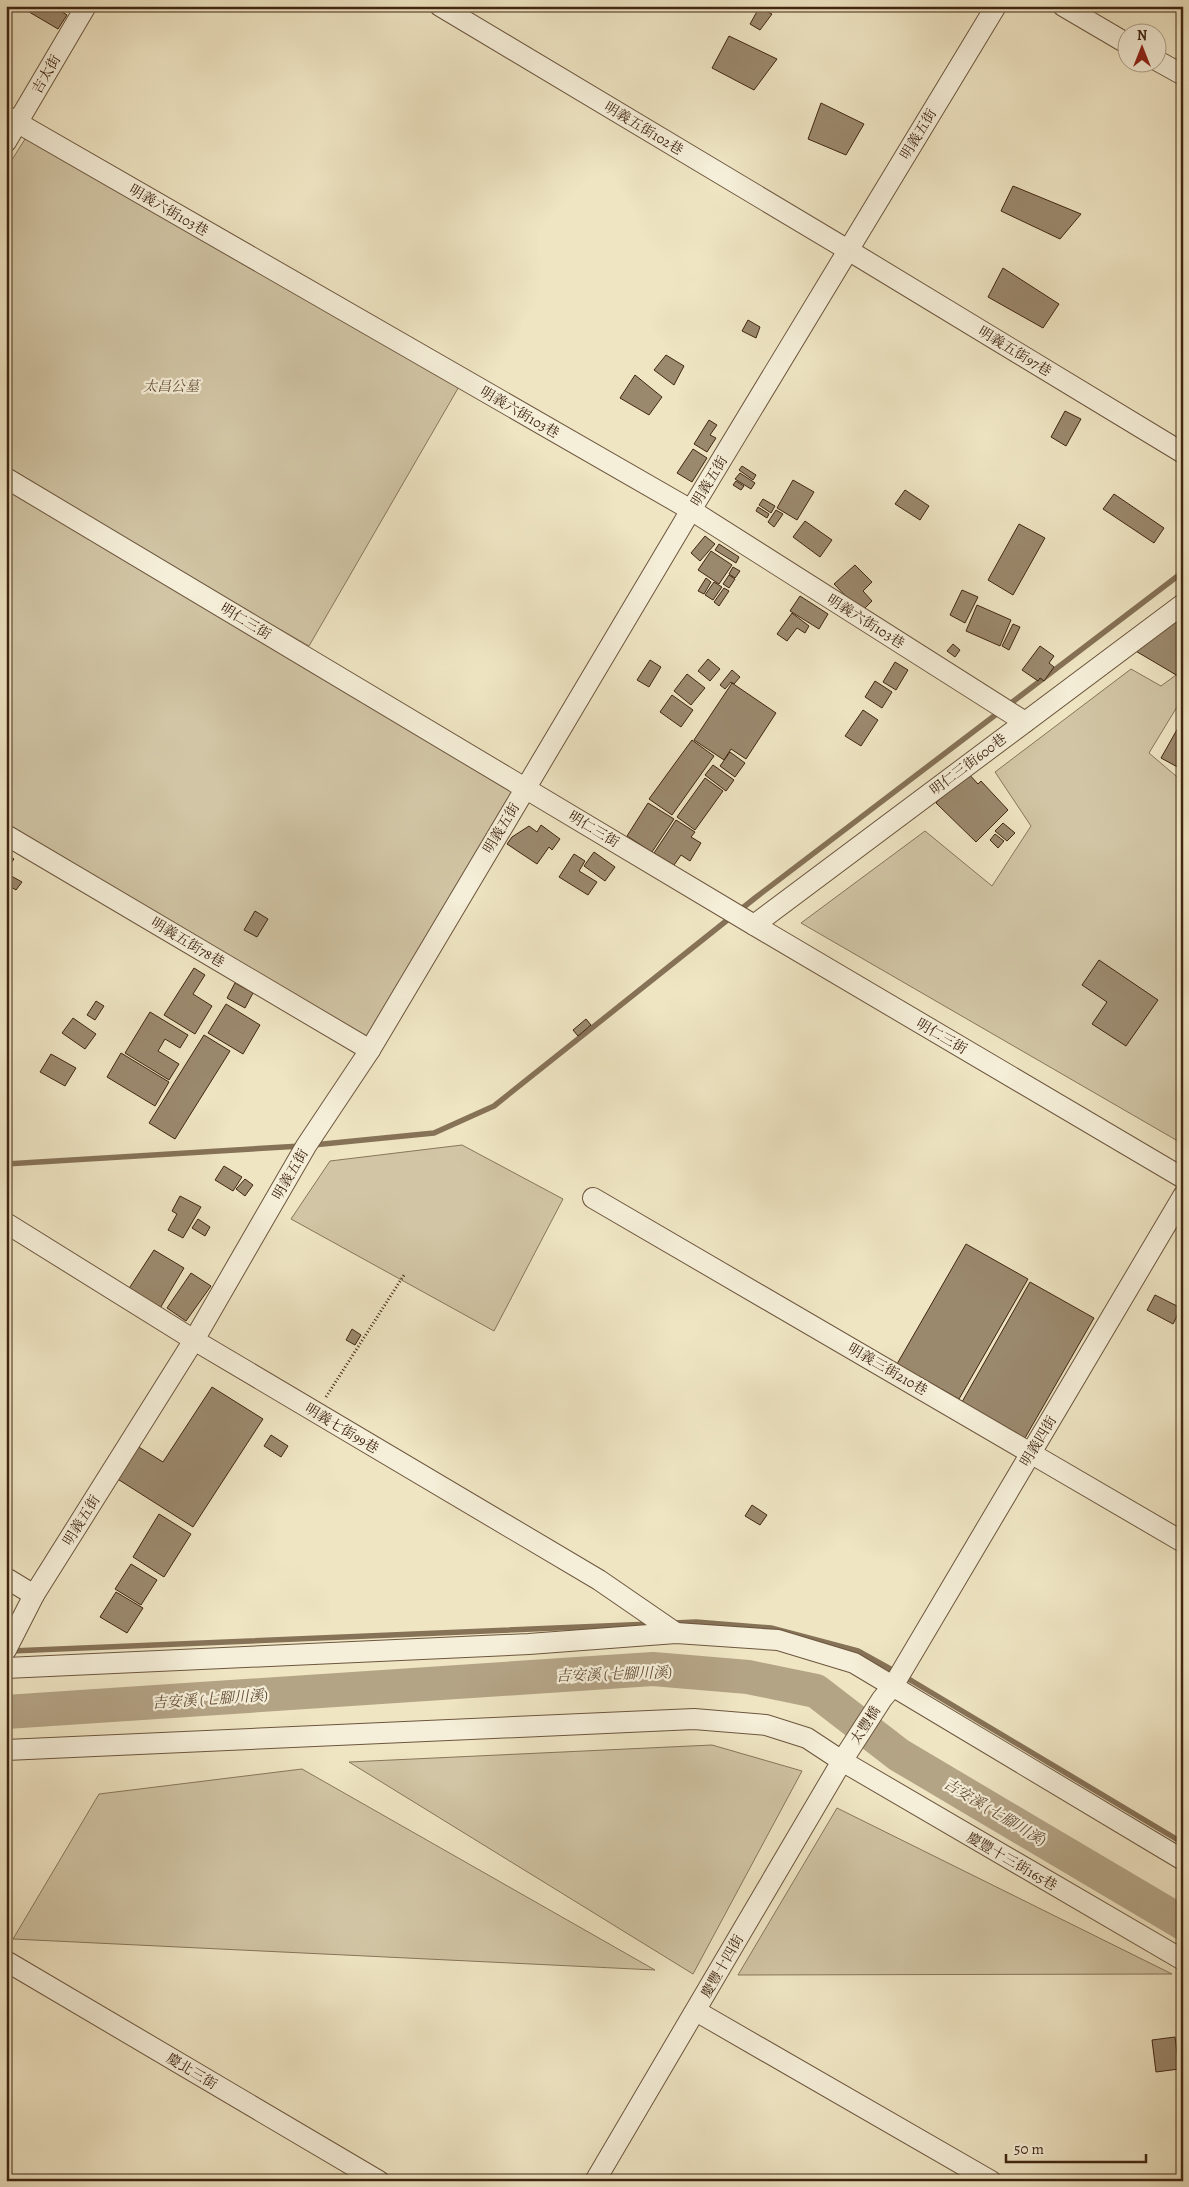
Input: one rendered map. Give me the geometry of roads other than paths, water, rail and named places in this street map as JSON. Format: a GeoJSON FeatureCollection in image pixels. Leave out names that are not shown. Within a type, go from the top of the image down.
{"type":"FeatureCollection","features":[{"type":"Feature","properties":{"kind":"street","name":"吉太街"},"geometry":{"type":"LineString","coordinates":[[6,142],[12,119],[86,6]]}},
{"type":"Feature","properties":{"kind":"street","name":"明義五街102巷"},"geometry":{"type":"LineString","coordinates":[[440,6],[848,250]]}},
{"type":"Feature","properties":{"kind":"street","name":"明義五街"},"geometry":{"type":"LineString","coordinates":[[6,1650],[34,1595],[194,1340],[306,1146],[370,1050],[691,510],[996,6]]}},
{"type":"Feature","properties":{"kind":"street"},"geometry":{"type":"LineString","coordinates":[[1063,6],[1116,37]]}},
{"type":"Feature","properties":{"kind":"street"},"geometry":{"type":"LineString","coordinates":[[1166,66],[1183,75]]}},
{"type":"Feature","properties":{"kind":"street","name":"明義六街103巷"},"geometry":{"type":"LineString","coordinates":[[12,119],[691,510],[1024,722]]}},
{"type":"Feature","properties":{"kind":"street","name":"明義五街97巷"},"geometry":{"type":"LineString","coordinates":[[848,250],[1183,453]]}},
{"type":"Feature","properties":{"kind":"street","name":"明仁三街"},"geometry":{"type":"LineString","coordinates":[[6,478],[742,918],[1183,1178]]}},
{"type":"Feature","properties":{"kind":"street","name":"明仁三街600巷"},"geometry":{"type":"LineString","coordinates":[[742,918],[1024,722],[1183,604]]}},
{"type":"Feature","properties":{"kind":"street","name":"明義五街78巷"},"geometry":{"type":"LineString","coordinates":[[6,835],[370,1050]]}},
{"type":"Feature","properties":{"kind":"street","name":"明義四街"},"geometry":{"type":"LineString","coordinates":[[887,1693],[1183,1196]]}},
{"type":"Feature","properties":{"kind":"street","name":"明義三街210巷"},"geometry":{"type":"LineString","coordinates":[[593,1198],[1183,1542]]}},
{"type":"Feature","properties":{"kind":"street","name":"明義七街99巷"},"geometry":{"type":"LineString","coordinates":[[6,1224],[194,1340],[599,1580],[676,1633]]}},
{"type":"Feature","properties":{"kind":"street"},"geometry":{"type":"LineString","coordinates":[[6,1578],[34,1595]]}},
{"type":"Feature","properties":{"kind":"street"},"geometry":{"type":"LineString","coordinates":[[6,1668],[529,1644],[676,1633],[778,1640],[854,1663],[887,1693],[1183,1860]]}},
{"type":"Feature","properties":{"kind":"street","name":"太豐橋"},"geometry":{"type":"LineString","coordinates":[[845,1756],[887,1693]]}},
{"type":"Feature","properties":{"kind":"street","name":"慶豐十三街165巷"},"geometry":{"type":"LineString","coordinates":[[6,1750],[694,1719],[766,1724],[807,1738],[845,1756],[1183,1960]]}},
{"type":"Feature","properties":{"kind":"street","name":"慶豐十四街"},"geometry":{"type":"LineString","coordinates":[[595,2181],[845,1756]]}},
{"type":"Feature","properties":{"kind":"street","name":"慶北三街"},"geometry":{"type":"LineString","coordinates":[[6,1961],[378,2181]]}},
{"type":"Feature","properties":{"kind":"street"},"geometry":{"type":"LineString","coordinates":[[696,2011],[991,2181]]}},
{"type":"Feature","properties":{"kind":"waterway"},"geometry":{"type":"LineString","coordinates":[[313,1145],[434,1133],[494,1106],[755,898],[1183,572]]}},
{"type":"Feature","properties":{"kind":"waterway"},"geometry":{"type":"LineString","coordinates":[[6,1164],[301,1146]]}},
{"type":"Feature","properties":{"kind":"waterway"},"geometry":{"type":"LineString","coordinates":[[673,1623],[696,1622],[771,1628],[858,1651],[912,1681],[1183,1843]]}},
{"type":"Feature","properties":{"kind":"waterway"},"geometry":{"type":"LineString","coordinates":[[11,1651],[651,1624]]}},
{"type":"Feature","properties":{"kind":"waterway","name":"吉安溪 (七腳川溪)"},"geometry":{"type":"LineString","coordinates":[[6,1712],[653,1669],[748,1677],[816,1691],[899,1755],[1183,1923]]}},
{"type":"Feature","properties":{"kind":"park label","name":"太昌公墓"},"geometry":{"type":"Point","coordinates":[171,386]}}]}
